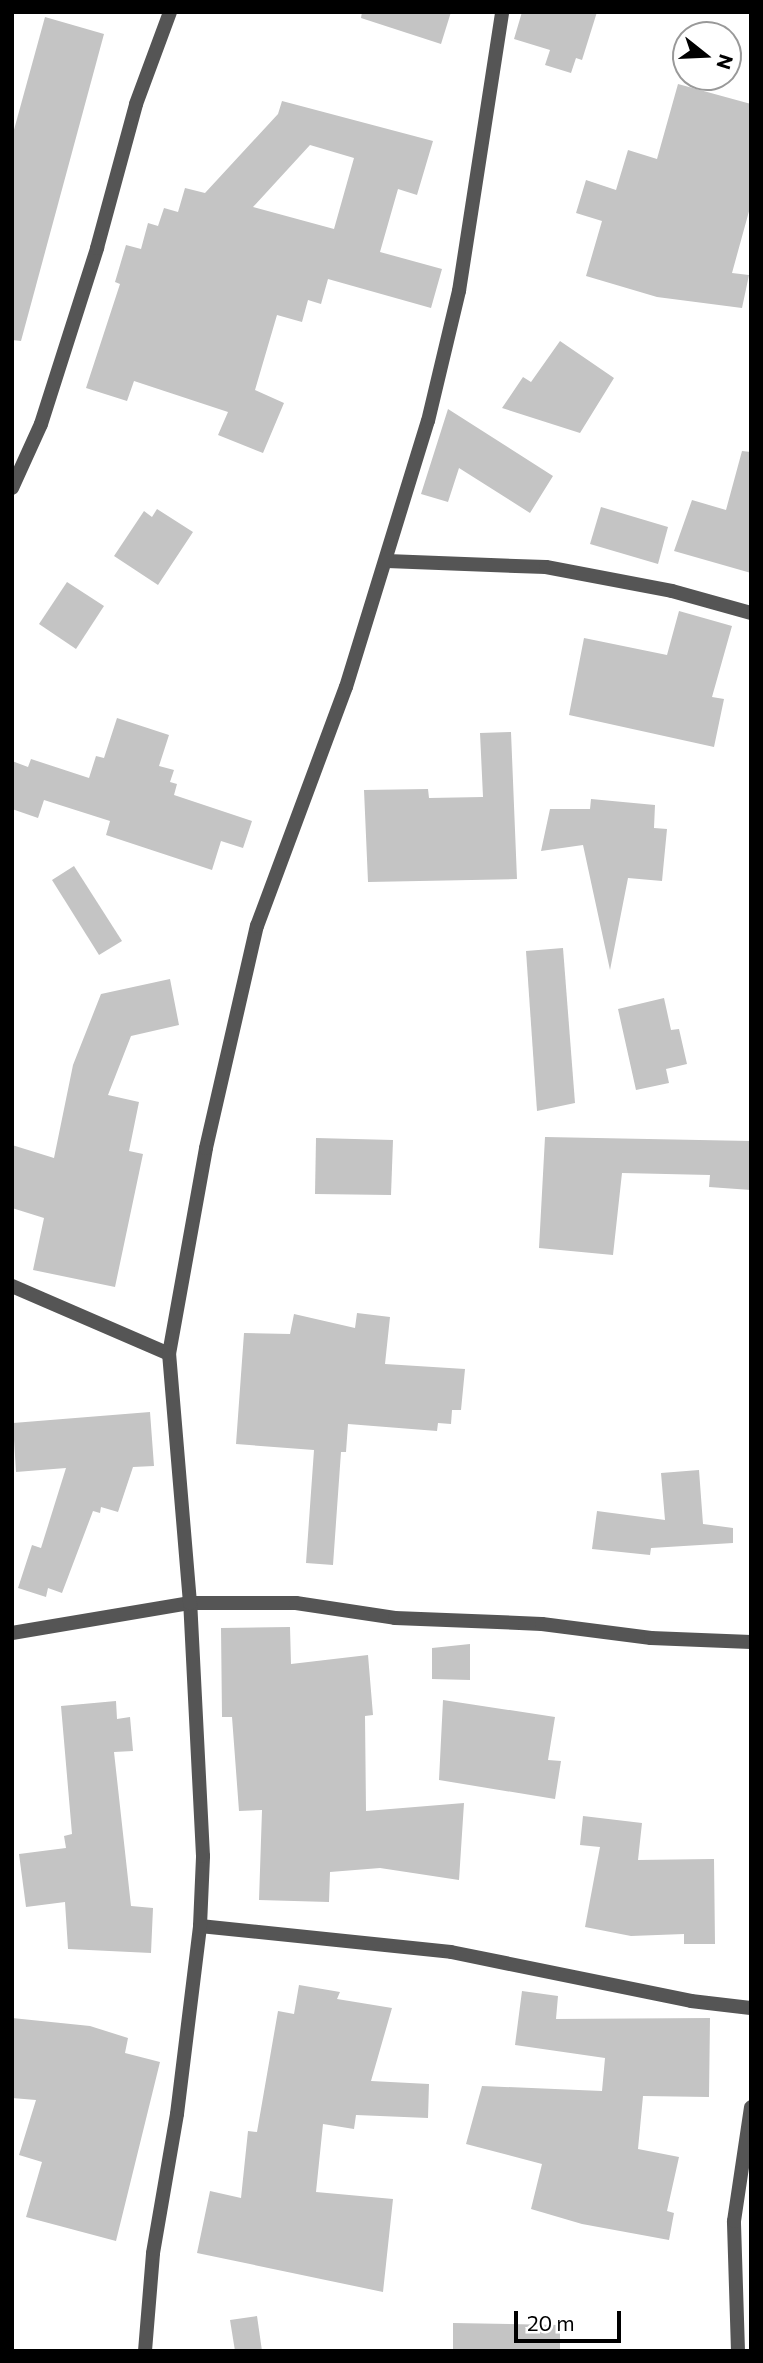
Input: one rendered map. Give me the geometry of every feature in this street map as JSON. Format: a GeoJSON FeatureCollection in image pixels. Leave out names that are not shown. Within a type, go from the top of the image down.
{"type":"FeatureCollection","features":[{"type":"Feature","properties":{"kind":"street"},"geometry":{"type":"LineString","coordinates":[[12,488],[41,424],[97,248],[136,104],[170,12]]}},
{"type":"Feature","properties":{"kind":"street"},"geometry":{"type":"LineString","coordinates":[[145,2351],[153,2253],[177,2114],[200,1926],[203,1842],[190,1604],[169,1354],[211,1122],[257,926],[387,561],[460,291],[502,12]]}},
{"type":"Feature","properties":{"kind":"street"},"geometry":{"type":"LineString","coordinates":[[387,561],[546,567],[671,591],[751,613]]}},
{"type":"Feature","properties":{"kind":"street"},"geometry":{"type":"LineString","coordinates":[[12,1286],[169,1354]]}},
{"type":"Feature","properties":{"kind":"street"},"geometry":{"type":"LineString","coordinates":[[12,1633],[190,1604],[296,1603],[395,1618],[542,1624],[650,1638],[751,1642]]}},
{"type":"Feature","properties":{"kind":"street"},"geometry":{"type":"LineString","coordinates":[[200,1926],[451,1952],[691,2001],[751,2008]]}},
{"type":"Feature","properties":{"kind":"street"},"geometry":{"type":"LineString","coordinates":[[738,2351],[734,2221],[751,2107]]}},
{"type":"Feature","properties":{"kind":"building"},"geometry":{"type":"Polygon","coordinates":[[[362,12],[451,12],[441,44],[361,18],[362,12]]]}},
{"type":"Feature","properties":{"kind":"building"},"geometry":{"type":"Polygon","coordinates":[[[522,12],[597,12],[582,60],[576,58],[571,73],[545,65],[550,50],[514,39],[522,12]]]}},
{"type":"Feature","properties":{"kind":"building"},"geometry":{"type":"Polygon","coordinates":[[[45,17],[104,34],[21,341],[12,340],[12,137],[45,17]]]}},
{"type":"Feature","properties":{"kind":"building"},"geometry":{"type":"Polygon","coordinates":[[[676,91],[704,91],[751,104],[751,204],[732,273],[749,275],[742,308],[657,297],[586,276],[602,221],[576,213],[586,180],[616,190],[628,150],[657,159],[676,91]]]}},
{"type":"Feature","properties":{"kind":"building"},"geometry":{"type":"Polygon","coordinates":[[[282,101],[433,141],[417,195],[398,189],[380,252],[442,269],[431,308],[328,279],[321,304],[308,300],[302,322],[277,315],[255,390],[284,403],[263,453],[218,435],[228,412],[134,381],[127,401],[86,388],[120,284],[115,282],[126,245],[141,249],[148,223],[158,226],[164,208],[178,212],[185,188],[205,193],[278,114],[282,101]],[[310,145],[253,207],[334,229],[354,158],[310,145]]]}},
{"type":"Feature","properties":{"kind":"building"},"geometry":{"type":"Polygon","coordinates":[[[560,341],[614,378],[580,433],[502,408],[523,377],[531,382],[560,341]]]}},
{"type":"Feature","properties":{"kind":"building"},"geometry":{"type":"Polygon","coordinates":[[[448,409],[553,476],[530,513],[459,468],[448,502],[421,494],[448,409]]]}},
{"type":"Feature","properties":{"kind":"building"},"geometry":{"type":"Polygon","coordinates":[[[742,451],[751,452],[751,573],[674,551],[692,500],[726,510],[742,451]]]}},
{"type":"Feature","properties":{"kind":"building"},"geometry":{"type":"Polygon","coordinates":[[[601,507],[668,527],[658,564],[590,544],[601,507]]]}},
{"type":"Feature","properties":{"kind":"building"},"geometry":{"type":"Polygon","coordinates":[[[157,509],[193,532],[158,585],[114,556],[144,511],[152,517],[157,509]]]}},
{"type":"Feature","properties":{"kind":"building"},"geometry":{"type":"Polygon","coordinates":[[[67,582],[104,606],[76,649],[39,624],[67,582]]]}},
{"type":"Feature","properties":{"kind":"building"},"geometry":{"type":"Polygon","coordinates":[[[679,611],[732,626],[712,697],[724,699],[714,747],[569,715],[584,638],[667,655],[679,611]]]}},
{"type":"Feature","properties":{"kind":"building"},"geometry":{"type":"Polygon","coordinates":[[[117,718],[169,735],[159,766],[174,770],[170,782],[177,784],[174,795],[252,821],[243,848],[221,841],[212,870],[106,835],[110,821],[44,800],[38,818],[12,809],[12,761],[28,767],[31,759],[89,778],[96,756],[104,758],[117,718]]]}},
{"type":"Feature","properties":{"kind":"building"},"geometry":{"type":"Polygon","coordinates":[[[511,732],[517,879],[368,882],[364,790],[428,789],[429,798],[483,797],[480,733],[511,732]]]}},
{"type":"Feature","properties":{"kind":"building"},"geometry":{"type":"Polygon","coordinates":[[[591,799],[655,805],[654,828],[667,829],[662,881],[628,878],[610,970],[583,845],[541,851],[550,809],[590,809],[591,799]]]}},
{"type":"Feature","properties":{"kind":"building"},"geometry":{"type":"Polygon","coordinates":[[[74,866],[122,941],[99,955],[52,880],[74,866]]]}},
{"type":"Feature","properties":{"kind":"building"},"geometry":{"type":"Polygon","coordinates":[[[563,948],[575,1103],[537,1111],[526,951],[563,948]]]}},
{"type":"Feature","properties":{"kind":"building"},"geometry":{"type":"Polygon","coordinates":[[[170,979],[179,1025],[131,1036],[108,1095],[139,1102],[129,1151],[143,1154],[115,1287],[33,1270],[44,1218],[12,1208],[12,1145],[54,1158],[73,1065],[101,994],[170,979]]]}},
{"type":"Feature","properties":{"kind":"building"},"geometry":{"type":"Polygon","coordinates":[[[664,998],[671,1030],[679,1029],[687,1064],[666,1069],[669,1083],[636,1090],[618,1009],[664,998]]]}},
{"type":"Feature","properties":{"kind":"building"},"geometry":{"type":"Polygon","coordinates":[[[545,1137],[751,1141],[751,1190],[709,1187],[710,1175],[622,1173],[613,1255],[539,1248],[545,1137]]]}},
{"type":"Feature","properties":{"kind":"building"},"geometry":{"type":"Polygon","coordinates":[[[316,1138],[393,1140],[391,1195],[315,1194],[316,1138]]]}},
{"type":"Feature","properties":{"kind":"building"},"geometry":{"type":"Polygon","coordinates":[[[357,1313],[390,1317],[385,1364],[465,1369],[461,1410],[452,1410],[451,1424],[438,1423],[437,1431],[348,1424],[346,1452],[341,1452],[333,1565],[306,1563],[314,1450],[236,1444],[244,1333],[290,1334],[294,1314],[355,1328],[357,1313]]]}},
{"type":"Feature","properties":{"kind":"building"},"geometry":{"type":"Polygon","coordinates":[[[150,1412],[154,1466],[133,1467],[118,1512],[101,1507],[100,1513],[93,1511],[62,1593],[48,1588],[46,1597],[18,1588],[32,1545],[41,1548],[66,1468],[16,1472],[13,1423],[150,1412]]]}},
{"type":"Feature","properties":{"kind":"building"},"geometry":{"type":"Polygon","coordinates":[[[699,1470],[703,1524],[733,1528],[733,1543],[651,1548],[650,1555],[592,1549],[597,1511],[665,1520],[661,1473],[699,1470]]]}},
{"type":"Feature","properties":{"kind":"building"},"geometry":{"type":"Polygon","coordinates":[[[290,1627],[291,1664],[368,1655],[373,1715],[365,1716],[366,1811],[464,1803],[459,1880],[380,1868],[330,1872],[329,1902],[259,1900],[262,1810],[239,1811],[232,1717],[222,1717],[221,1628],[290,1627]]]}},
{"type":"Feature","properties":{"kind":"building"},"geometry":{"type":"Polygon","coordinates":[[[470,1644],[470,1680],[432,1679],[432,1648],[470,1644]]]}},
{"type":"Feature","properties":{"kind":"building"},"geometry":{"type":"Polygon","coordinates":[[[443,1700],[555,1717],[548,1760],[561,1761],[555,1799],[439,1780],[443,1700]]]}},
{"type":"Feature","properties":{"kind":"building"},"geometry":{"type":"Polygon","coordinates":[[[116,1701],[117,1719],[130,1717],[133,1751],[114,1752],[131,1906],[153,1908],[151,1953],[68,1949],[65,1902],[26,1907],[19,1854],[66,1848],[64,1836],[72,1834],[61,1706],[116,1701]]]}},
{"type":"Feature","properties":{"kind":"building"},"geometry":{"type":"Polygon","coordinates":[[[583,1816],[642,1823],[638,1860],[714,1859],[715,1944],[684,1944],[684,1934],[631,1936],[585,1927],[600,1847],[580,1845],[583,1816]]]}},
{"type":"Feature","properties":{"kind":"building"},"geometry":{"type":"Polygon","coordinates":[[[299,1985],[340,1992],[337,1999],[392,2008],[371,2081],[429,2084],[428,2118],[356,2115],[354,2129],[323,2124],[316,2192],[393,2199],[383,2292],[197,2253],[210,2191],[241,2198],[248,2131],[257,2132],[278,2011],[294,2014],[299,1985]]]}},
{"type":"Feature","properties":{"kind":"building"},"geometry":{"type":"Polygon","coordinates":[[[522,1991],[558,1996],[556,2019],[710,2018],[709,2097],[643,2096],[638,2149],[679,2157],[667,2211],[674,2213],[669,2240],[582,2224],[531,2209],[542,2164],[466,2144],[482,2086],[602,2091],[605,2058],[515,2045],[522,1991]]]}},
{"type":"Feature","properties":{"kind":"building"},"geometry":{"type":"Polygon","coordinates":[[[12,2018],[90,2026],[128,2038],[125,2053],[160,2062],[116,2241],[26,2217],[42,2162],[19,2155],[36,2100],[12,2098],[12,2018]]]}},
{"type":"Feature","properties":{"kind":"building"},"geometry":{"type":"Polygon","coordinates":[[[257,2316],[262,2351],[235,2351],[230,2320],[257,2316]]]}},
{"type":"Feature","properties":{"kind":"building"},"geometry":{"type":"Polygon","coordinates":[[[453,2323],[560,2325],[560,2351],[453,2351],[453,2323]]]}}]}
